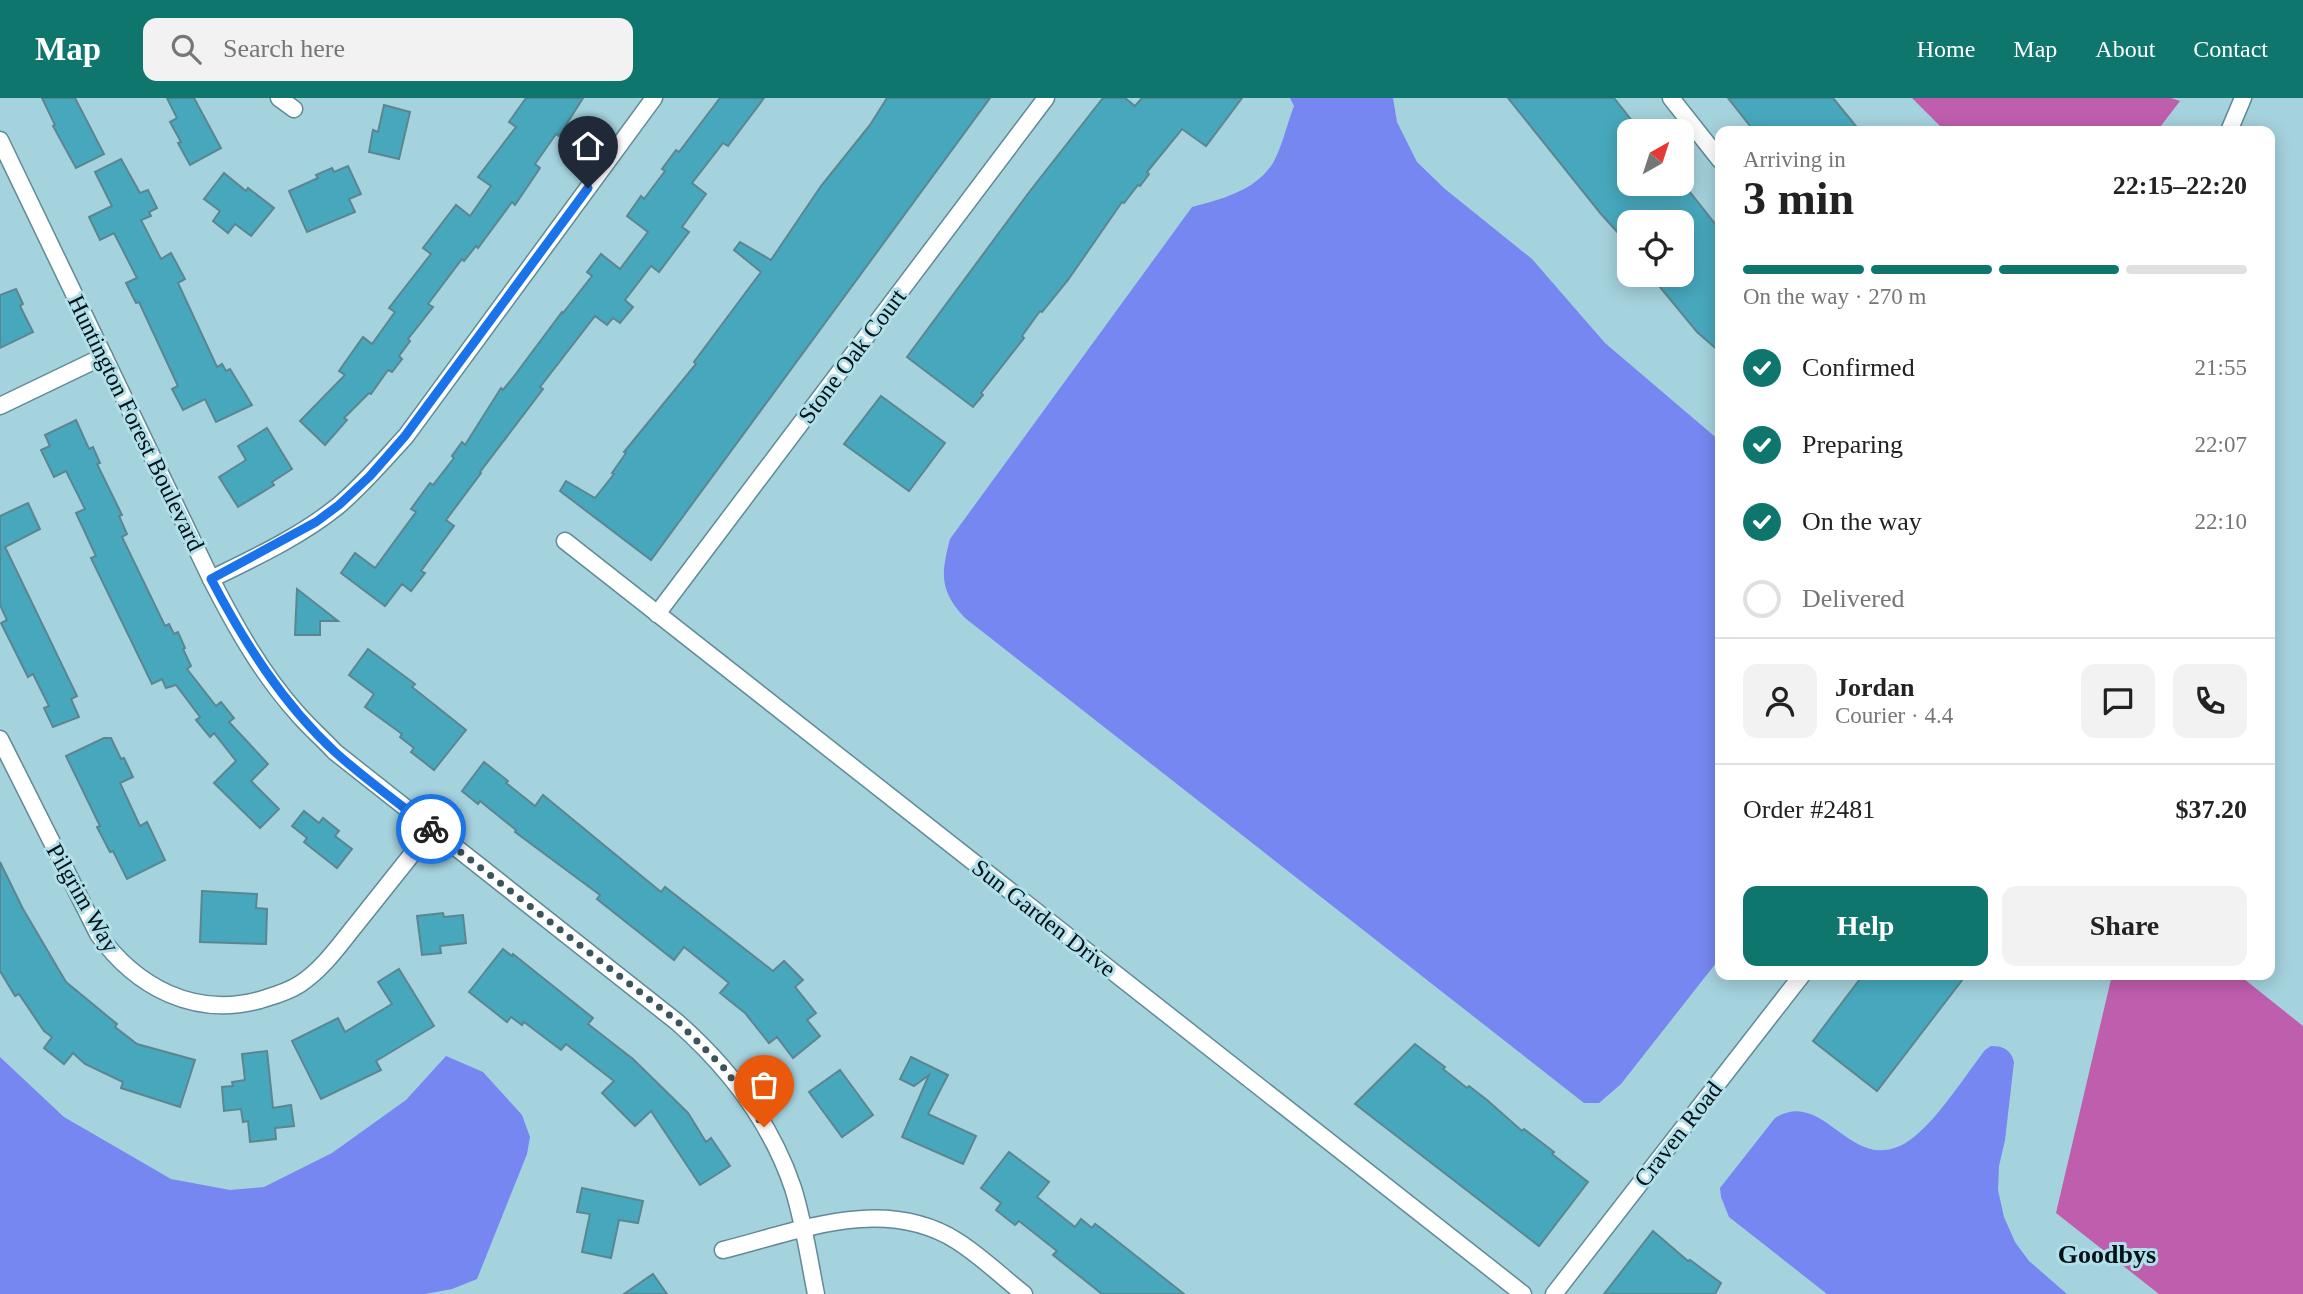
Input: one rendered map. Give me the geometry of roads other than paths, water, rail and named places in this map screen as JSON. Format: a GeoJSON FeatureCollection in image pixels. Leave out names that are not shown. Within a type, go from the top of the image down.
{"type":"FeatureCollection","features":[{"type":"Feature","properties":{"kind":"street"},"geometry":{"type":"LineString","coordinates":[[279,98],[293,110]]}},
{"type":"Feature","properties":{"kind":"street"},"geometry":{"type":"LineString","coordinates":[[211,579],[316,522],[370,476],[405,436],[654,98]]}},
{"type":"Feature","properties":{"kind":"street","name":"Stone Oak Court"},"geometry":{"type":"LineString","coordinates":[[657,614],[1046,98]]}},
{"type":"Feature","properties":{"kind":"street"},"geometry":{"type":"LineString","coordinates":[[1671,98],[1715,154]]}},
{"type":"Feature","properties":{"kind":"street"},"geometry":{"type":"LineString","coordinates":[[2231,126],[2243,98]]}},
{"type":"Feature","properties":{"kind":"street","name":"Huntington Forest Boulevard"},"geometry":{"type":"LineString","coordinates":[[0,141],[211,579],[229,614],[277,688],[335,752],[677,1021],[726,1070],[746,1097],[776,1148],[793,1188],[816,1294]]}},
{"type":"Feature","properties":{"kind":"street"},"geometry":{"type":"LineString","coordinates":[[0,406],[104,356]]}},
{"type":"Feature","properties":{"kind":"street","name":"Sun Garden Drive"},"geometry":{"type":"LineString","coordinates":[[565,541],[1523,1294]]}},
{"type":"Feature","properties":{"kind":"street","name":"Pilgrim Way"},"geometry":{"type":"LineString","coordinates":[[0,739],[97,934],[114,957],[134,975],[156,989],[185,1000],[215,1004],[250,1002],[277,995],[299,985],[327,961],[432,829]]}},
{"type":"Feature","properties":{"kind":"street","name":"Craven Road"},"geometry":{"type":"LineString","coordinates":[[1554,1294],[1798,980]]}},
{"type":"Feature","properties":{"kind":"street"},"geometry":{"type":"LineString","coordinates":[[723,1250],[861,1217],[892,1217],[923,1224],[957,1241],[1024,1294]]}},
{"type":"Feature","properties":{"kind":"water"},"geometry":{"type":"Polygon","coordinates":[[[1290,98],[1393,98],[1397,122],[1417,162],[1445,189],[1532,259],[1605,343],[1715,437],[1715,964],[1621,1084],[1599,1103],[1584,1103],[965,618],[946,590],[944,572],[950,539],[1192,207],[1237,193],[1266,173],[1282,143],[1294,106],[1290,98]]]}},
{"type":"Feature","properties":{"kind":"water"},"geometry":{"type":"Polygon","coordinates":[[[1991,1046],[2006,1049],[2014,1062],[2005,1140],[1999,1166],[1998,1190],[2004,1217],[2015,1242],[2029,1261],[2067,1294],[1827,1294],[1729,1217],[1720,1188],[1775,1118],[1793,1111],[1810,1114],[1857,1143],[1874,1150],[1893,1149],[1923,1129],[1985,1050],[1991,1046]]]}},
{"type":"Feature","properties":{"kind":"water"},"geometry":{"type":"Polygon","coordinates":[[[446,1056],[483,1072],[522,1115],[530,1137],[527,1154],[477,1279],[452,1289],[425,1294],[0,1294],[0,1057],[64,1117],[171,1179],[230,1190],[264,1187],[332,1153],[406,1100],[446,1056]]]}},
{"type":"Feature","properties":{"kind":"district","name":"Goodbys"},"geometry":{"type":"Point","coordinates":[2107,1254]}}]}
